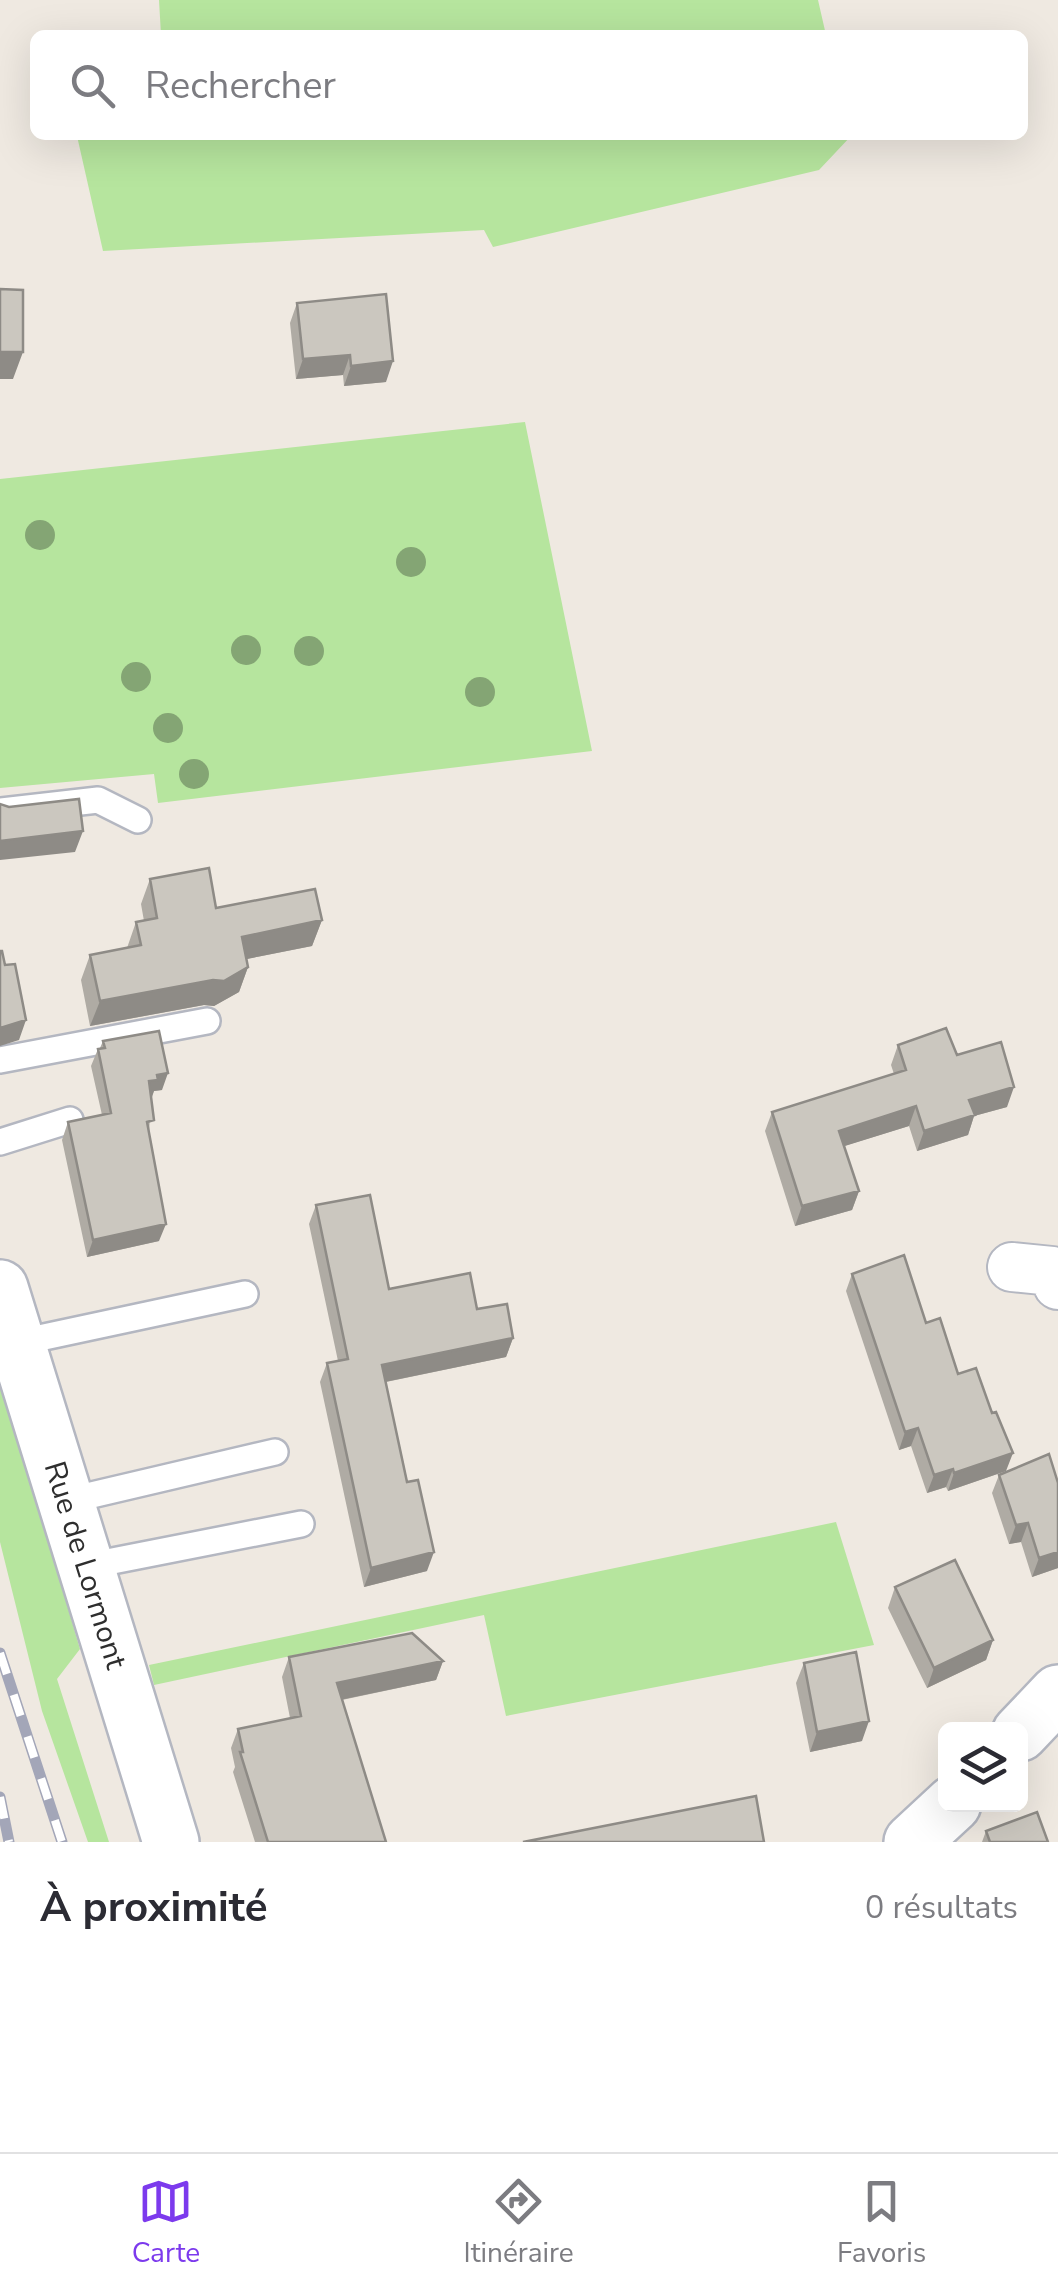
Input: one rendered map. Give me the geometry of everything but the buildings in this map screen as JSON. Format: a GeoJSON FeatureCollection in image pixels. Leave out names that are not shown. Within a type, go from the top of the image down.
{"type":"FeatureCollection","features":[{"type":"Feature","properties":{"kind":"main road","name":"Rue de Lormont"},"geometry":{"type":"LineString","coordinates":[[0,1288],[171,1842]]}},
{"type":"Feature","properties":{"kind":"main road"},"geometry":{"type":"LineString","coordinates":[[1028,1725],[1058,1693]]}},
{"type":"Feature","properties":{"kind":"main road"},"geometry":{"type":"LineString","coordinates":[[912,1842],[944,1812]]}},
{"type":"Feature","properties":{"kind":"lane"},"geometry":{"type":"LineString","coordinates":[[0,811],[98,800],[138,820]]}},
{"type":"Feature","properties":{"kind":"lane"},"geometry":{"type":"LineString","coordinates":[[0,1060],[207,1021]]}},
{"type":"Feature","properties":{"kind":"lane"},"geometry":{"type":"LineString","coordinates":[[0,1142],[70,1120]]}},
{"type":"Feature","properties":{"kind":"lane"},"geometry":{"type":"LineString","coordinates":[[16,1343],[245,1294]]}},
{"type":"Feature","properties":{"kind":"lane"},"geometry":{"type":"LineString","coordinates":[[66,1501],[275,1452]]}},
{"type":"Feature","properties":{"kind":"lane"},"geometry":{"type":"LineString","coordinates":[[87,1566],[302,1524]]}},
{"type":"Feature","properties":{"kind":"green space"},"geometry":{"type":"Polygon","coordinates":[[[159,0],[818,0],[825,30],[161,30],[159,0]]]}},
{"type":"Feature","properties":{"kind":"green space"},"geometry":{"type":"Polygon","coordinates":[[[78,140],[847,140],[819,170],[493,247],[484,230],[103,251],[78,140]]]}},
{"type":"Feature","properties":{"kind":"green space"},"geometry":{"type":"Polygon","coordinates":[[[525,422],[592,751],[158,803],[154,774],[0,788],[0,479],[525,422]]]}},
{"type":"Feature","properties":{"kind":"green space"},"geometry":{"type":"Polygon","coordinates":[[[0,1376],[80,1649],[57,1679],[109,1842],[88,1842],[42,1711],[0,1542],[0,1376]]]}},
{"type":"Feature","properties":{"kind":"green space"},"geometry":{"type":"Polygon","coordinates":[[[836,1522],[874,1645],[506,1716],[484,1615],[154,1685],[149,1665],[836,1522]]]}},
{"type":"Feature","properties":{"kind":"railway"},"geometry":{"type":"LineString","coordinates":[[0,1653],[62,1842]]}},
{"type":"Feature","properties":{"kind":"railway"},"geometry":{"type":"LineString","coordinates":[[0,1797],[9,1842]]}}]}
